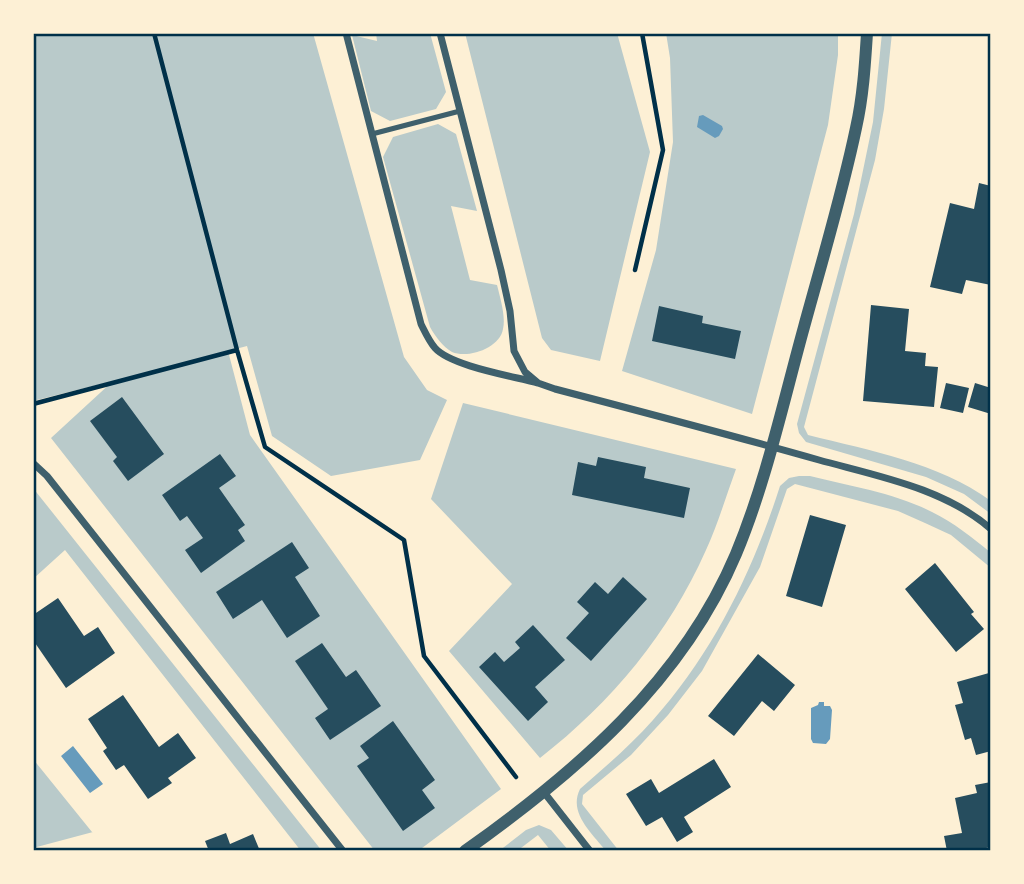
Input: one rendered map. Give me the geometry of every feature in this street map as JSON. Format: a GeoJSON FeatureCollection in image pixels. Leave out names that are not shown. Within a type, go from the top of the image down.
{"type":"FeatureCollection","features":[{"type":"Feature","properties":{"kind":"street"},"geometry":{"type":"LineString","coordinates":[[346,33],[421,324],[431,343],[450,360],[919,488],[952,503],[991,530]]}},
{"type":"Feature","properties":{"kind":"street"},"geometry":{"type":"LineString","coordinates":[[440,33],[501,270],[510,312],[514,351],[526,372],[538,383]]}},
{"type":"Feature","properties":{"kind":"street"},"geometry":{"type":"LineString","coordinates":[[465,851],[606,738],[642,701],[686,644],[713,601],[735,555],[771,446],[821,267],[856,127],[867,33]]}},
{"type":"Feature","properties":{"kind":"street"},"geometry":{"type":"LineString","coordinates":[[33,463],[47,476],[342,851]]}},
{"type":"Feature","properties":{"kind":"street"},"geometry":{"type":"LineString","coordinates":[[543,791],[590,851]]}},
{"type":"Feature","properties":{"kind":"lane"},"geometry":{"type":"LineString","coordinates":[[372,134],[460,111]]}},
{"type":"Feature","properties":{"kind":"path"},"geometry":{"type":"LineString","coordinates":[[154,33],[265,447],[404,540],[424,656],[516,777]]}},
{"type":"Feature","properties":{"kind":"path"},"geometry":{"type":"LineString","coordinates":[[635,270],[663,150],[642,33]]}},
{"type":"Feature","properties":{"kind":"path"},"geometry":{"type":"LineString","coordinates":[[33,404],[237,350]]}},
{"type":"Feature","properties":{"kind":"shaded area"},"geometry":{"type":"Polygon","coordinates":[[[33,33],[313,33],[404,357],[427,390],[447,400],[420,460],[331,476],[272,436],[247,346],[228,351],[250,435],[501,789],[418,851],[375,851],[51,438],[113,381],[33,401],[33,33]]]}},
{"type":"Feature","properties":{"kind":"shaded area"},"geometry":{"type":"Polygon","coordinates":[[[376,33],[430,33],[446,92],[436,109],[390,121],[371,111],[352,35],[377,41],[376,33]]]}},
{"type":"Feature","properties":{"kind":"shaded area"},"geometry":{"type":"Polygon","coordinates":[[[465,33],[617,33],[650,152],[600,361],[551,350],[542,338],[465,33]]]}},
{"type":"Feature","properties":{"kind":"shaded area"},"geometry":{"type":"Polygon","coordinates":[[[666,33],[838,33],[838,55],[828,125],[752,414],[622,371],[656,250],[673,142],[670,58],[666,33]]]}},
{"type":"Feature","properties":{"kind":"shaded area"},"geometry":{"type":"Polygon","coordinates":[[[882,33],[892,33],[884,109],[875,160],[804,427],[808,435],[903,459],[948,476],[991,501],[991,514],[964,494],[926,477],[806,442],[799,433],[797,424],[854,214],[873,122],[882,33]]]}},
{"type":"Feature","properties":{"kind":"shaded area"},"geometry":{"type":"Polygon","coordinates":[[[438,124],[456,134],[477,211],[451,206],[470,280],[497,285],[503,313],[501,336],[490,346],[474,353],[452,352],[430,327],[383,157],[393,137],[438,124]]]}},
{"type":"Feature","properties":{"kind":"shaded area"},"geometry":{"type":"Polygon","coordinates":[[[463,403],[736,469],[706,550],[675,610],[636,664],[614,689],[591,714],[540,758],[449,651],[512,584],[431,499],[463,403]]]}},
{"type":"Feature","properties":{"kind":"shaded area"},"geometry":{"type":"Polygon","coordinates":[[[810,476],[872,491],[918,505],[948,521],[991,553],[991,568],[951,535],[898,511],[795,484],[787,489],[760,567],[702,671],[668,715],[631,755],[583,795],[582,804],[619,851],[606,851],[588,830],[579,814],[577,798],[580,789],[645,729],[694,667],[744,580],[780,486],[789,478],[810,476]]]}},
{"type":"Feature","properties":{"kind":"shaded area"},"geometry":{"type":"Polygon","coordinates":[[[33,488],[322,851],[301,851],[65,550],[33,579],[33,488]]]}},
{"type":"Feature","properties":{"kind":"shaded area"},"geometry":{"type":"Polygon","coordinates":[[[33,759],[92,832],[93,832],[33,848],[33,759]]]}},
{"type":"Feature","properties":{"kind":"shaded area"},"geometry":{"type":"Polygon","coordinates":[[[539,825],[551,830],[569,851],[551,851],[538,835],[517,851],[499,851],[526,830],[539,825]]]}},
{"type":"Feature","properties":{"kind":"water"},"geometry":{"type":"Polygon","coordinates":[[[703,115],[722,126],[719,136],[715,138],[697,127],[699,116],[703,115]]]}},
{"type":"Feature","properties":{"kind":"water"},"geometry":{"type":"Polygon","coordinates":[[[824,702],[824,706],[830,706],[832,710],[830,739],[826,744],[813,743],[811,739],[811,708],[824,702]]]}},
{"type":"Feature","properties":{"kind":"water"},"geometry":{"type":"Polygon","coordinates":[[[73,746],[103,784],[90,793],[61,756],[73,746]]]}},
{"type":"Feature","properties":{"kind":"building"},"geometry":{"type":"Polygon","coordinates":[[[979,183],[991,186],[991,285],[966,280],[962,294],[930,287],[950,203],[974,209],[979,183]]]}},
{"type":"Feature","properties":{"kind":"building"},"geometry":{"type":"Polygon","coordinates":[[[871,305],[909,309],[905,351],[926,353],[925,366],[938,367],[934,407],[863,401],[871,305]]]}},
{"type":"Feature","properties":{"kind":"building"},"geometry":{"type":"Polygon","coordinates":[[[659,306],[703,316],[702,323],[741,331],[735,359],[652,341],[659,306]]]}},
{"type":"Feature","properties":{"kind":"building"},"geometry":{"type":"Polygon","coordinates":[[[946,383],[969,388],[963,413],[940,408],[946,383]]]}},
{"type":"Feature","properties":{"kind":"building"},"geometry":{"type":"Polygon","coordinates":[[[975,383],[991,388],[991,414],[968,407],[975,383]]]}},
{"type":"Feature","properties":{"kind":"building"},"geometry":{"type":"Polygon","coordinates":[[[122,397],[164,454],[128,481],[113,461],[117,457],[90,421],[122,397]]]}},
{"type":"Feature","properties":{"kind":"building"},"geometry":{"type":"Polygon","coordinates":[[[220,454],[236,476],[219,488],[245,525],[238,530],[245,541],[201,573],[185,550],[203,538],[187,516],[180,521],[162,495],[220,454]]]}},
{"type":"Feature","properties":{"kind":"building"},"geometry":{"type":"Polygon","coordinates":[[[598,457],[646,467],[644,478],[690,488],[684,518],[572,495],[578,462],[596,466],[598,457]]]}},
{"type":"Feature","properties":{"kind":"building"},"geometry":{"type":"Polygon","coordinates":[[[810,515],[846,525],[822,607],[786,596],[810,515]]]}},
{"type":"Feature","properties":{"kind":"building"},"geometry":{"type":"Polygon","coordinates":[[[292,542],[309,568],[295,577],[320,616],[287,638],[262,600],[233,619],[216,592],[292,542]]]}},
{"type":"Feature","properties":{"kind":"building"},"geometry":{"type":"Polygon","coordinates":[[[935,563],[974,612],[971,614],[984,629],[956,652],[905,589],[935,563]]]}},
{"type":"Feature","properties":{"kind":"building"},"geometry":{"type":"Polygon","coordinates":[[[623,577],[647,599],[591,661],[566,638],[589,613],[577,602],[595,582],[608,594],[623,577]]]}},
{"type":"Feature","properties":{"kind":"building"},"geometry":{"type":"Polygon","coordinates":[[[58,598],[84,636],[98,627],[115,653],[66,688],[33,640],[33,615],[58,598]]]}},
{"type":"Feature","properties":{"kind":"building"},"geometry":{"type":"Polygon","coordinates":[[[533,625],[565,660],[535,687],[548,702],[528,721],[479,667],[495,652],[504,662],[520,648],[515,642],[533,625]]]}},
{"type":"Feature","properties":{"kind":"building"},"geometry":{"type":"Polygon","coordinates":[[[322,643],[346,677],[356,670],[381,706],[330,740],[315,718],[328,709],[295,661],[322,643]]]}},
{"type":"Feature","properties":{"kind":"building"},"geometry":{"type":"Polygon","coordinates":[[[758,654],[795,685],[774,711],[762,701],[734,736],[708,716],[758,654]]]}},
{"type":"Feature","properties":{"kind":"building"},"geometry":{"type":"Polygon","coordinates":[[[989,673],[991,751],[976,755],[971,738],[965,740],[955,705],[963,703],[957,682],[989,673]]]}},
{"type":"Feature","properties":{"kind":"building"},"geometry":{"type":"Polygon","coordinates":[[[123,695],[159,747],[178,733],[196,758],[168,778],[172,783],[148,799],[124,765],[116,770],[103,751],[107,748],[88,719],[123,695]]]}},
{"type":"Feature","properties":{"kind":"building"},"geometry":{"type":"Polygon","coordinates":[[[393,721],[435,780],[422,790],[435,808],[403,831],[357,766],[369,758],[360,746],[393,721]]]}},
{"type":"Feature","properties":{"kind":"building"},"geometry":{"type":"Polygon","coordinates":[[[714,759],[731,787],[684,817],[693,832],[677,842],[662,817],[646,826],[626,794],[651,779],[659,793],[714,759]]]}},
{"type":"Feature","properties":{"kind":"building"},"geometry":{"type":"Polygon","coordinates":[[[991,782],[991,847],[972,851],[947,851],[944,836],[962,833],[955,798],[977,793],[975,785],[991,782]]]}},
{"type":"Feature","properties":{"kind":"building"},"geometry":{"type":"Polygon","coordinates":[[[226,833],[230,844],[253,834],[260,851],[209,851],[205,841],[226,833]]]}}]}
